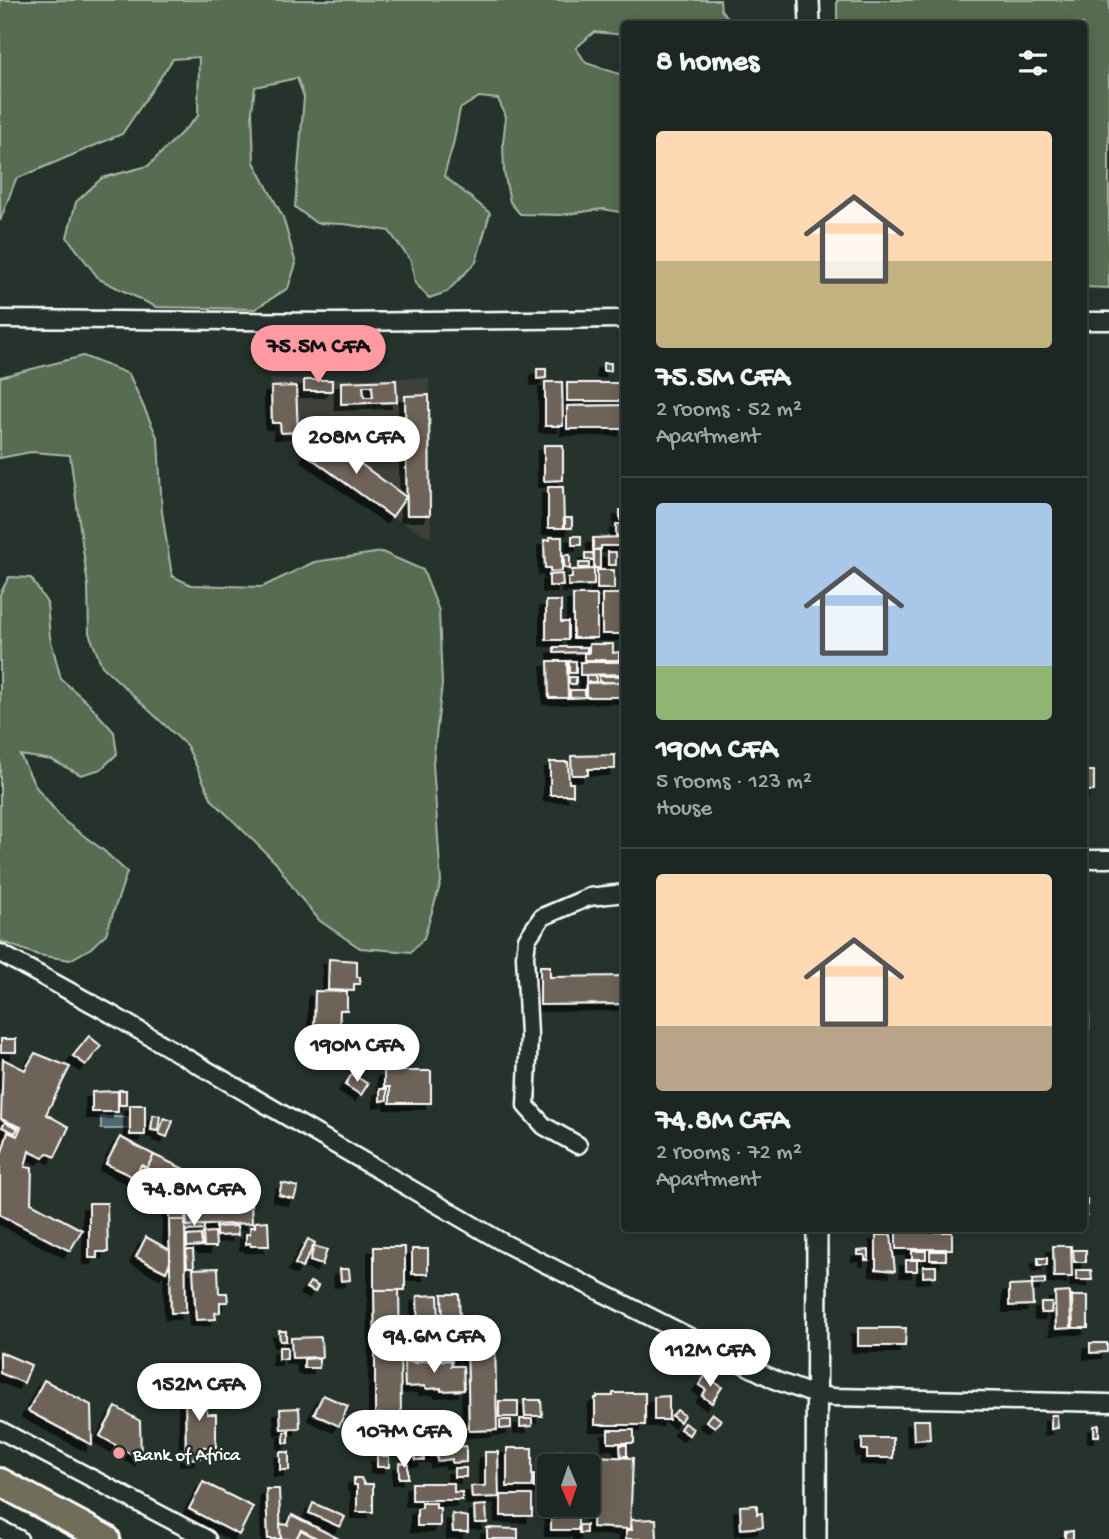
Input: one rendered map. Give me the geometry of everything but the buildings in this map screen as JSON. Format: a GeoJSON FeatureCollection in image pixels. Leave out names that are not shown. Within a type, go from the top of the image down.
{"type":"FeatureCollection","features":[{"type":"Feature","properties":{"kind":"highway"},"geometry":{"type":"LineString","coordinates":[[0,1482],[106,1539]]}},
{"type":"Feature","properties":{"kind":"street"},"geometry":{"type":"LineString","coordinates":[[809,0],[810,21]]}},
{"type":"Feature","properties":{"kind":"street"},"geometry":{"type":"LineString","coordinates":[[0,319],[336,322],[621,319]]}},
{"type":"Feature","properties":{"kind":"street"},"geometry":{"type":"LineString","coordinates":[[1087,321],[1109,321]]}},
{"type":"Feature","properties":{"kind":"street"},"geometry":{"type":"LineString","coordinates":[[1087,859],[1109,859]]}},
{"type":"Feature","properties":{"kind":"street"},"geometry":{"type":"LineString","coordinates":[[578,1145],[544,1126],[526,1106],[529,1035],[524,956],[527,939],[542,917],[589,897],[621,893]]}},
{"type":"Feature","properties":{"kind":"street"},"geometry":{"type":"LineString","coordinates":[[0,953],[111,1014],[502,1242],[777,1381],[815,1395],[834,1397],[1109,1403]]}},
{"type":"Feature","properties":{"kind":"street"},"geometry":{"type":"LineString","coordinates":[[816,1539],[817,1232]]}},
{"type":"Feature","properties":{"kind":"street"},"geometry":{"type":"LineString","coordinates":[[0,1430],[206,1539]]}},
{"type":"Feature","properties":{"kind":"street"},"geometry":{"type":"LineString","coordinates":[[0,1529],[19,1539]]}},
{"type":"Feature","properties":{"kind":"shaded area"},"geometry":{"type":"Polygon","coordinates":[[[429,378],[431,538],[392,517],[273,430],[271,379],[429,378]]]}},
{"type":"Feature","properties":{"kind":"green space"},"geometry":{"type":"Polygon","coordinates":[[[0,0],[720,0],[721,10],[731,21],[621,21],[621,35],[594,32],[576,48],[586,63],[621,75],[621,212],[603,209],[561,215],[520,214],[510,202],[504,172],[506,116],[498,99],[479,97],[460,109],[444,176],[490,213],[476,262],[447,292],[429,298],[415,283],[411,261],[389,231],[316,223],[295,207],[304,97],[297,78],[255,87],[252,111],[254,162],[283,217],[296,264],[288,288],[255,309],[156,307],[99,279],[67,237],[76,202],[102,178],[148,166],[198,116],[199,57],[173,59],[122,134],[16,179],[0,221],[0,0]]]}},
{"type":"Feature","properties":{"kind":"green space"},"geometry":{"type":"Polygon","coordinates":[[[837,0],[1109,0],[1109,288],[1087,287],[1087,21],[837,21],[837,0]]]}},
{"type":"Feature","properties":{"kind":"green space"},"geometry":{"type":"Polygon","coordinates":[[[83,356],[129,374],[158,439],[162,512],[172,576],[191,585],[262,587],[314,562],[382,552],[423,570],[439,611],[442,684],[433,763],[441,882],[424,938],[411,952],[360,948],[320,921],[276,863],[212,800],[187,746],[102,666],[89,633],[88,586],[70,455],[31,452],[0,458],[0,377],[83,356]]]}},
{"type":"Feature","properties":{"kind":"green space"},"geometry":{"type":"Polygon","coordinates":[[[9,577],[31,578],[47,603],[50,637],[61,679],[87,702],[114,732],[117,754],[101,769],[81,775],[52,760],[20,755],[36,787],[64,821],[127,872],[106,934],[91,948],[70,960],[38,955],[0,941],[0,594],[9,577]]]}},
{"type":"Feature","properties":{"kind":"water"},"geometry":{"type":"Polygon","coordinates":[[[101,1117],[129,1117],[129,1129],[101,1129],[101,1117]]]}},
{"type":"Feature","properties":{"kind":"place","name":"Bank of Africa"},"geometry":{"type":"Point","coordinates":[119,1453]}}]}
